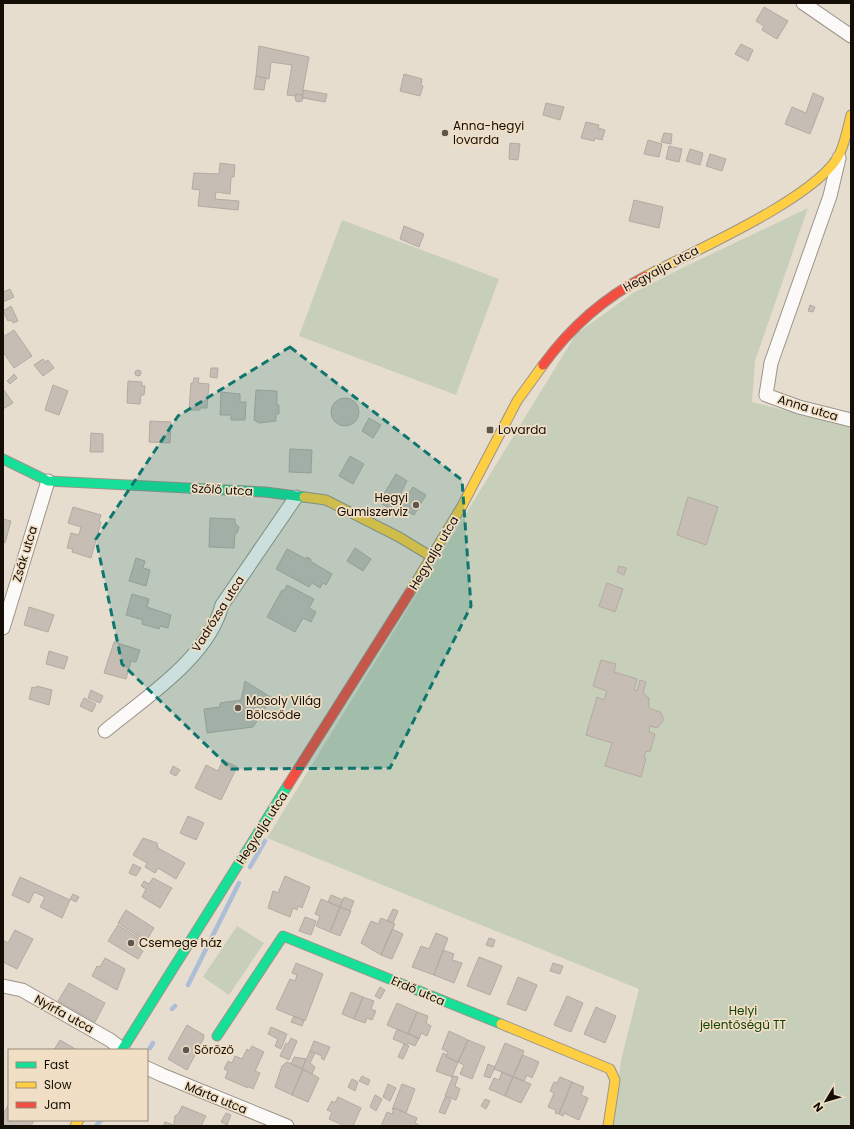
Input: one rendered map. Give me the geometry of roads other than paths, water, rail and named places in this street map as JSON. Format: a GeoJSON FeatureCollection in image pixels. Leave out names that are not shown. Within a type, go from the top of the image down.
{"type":"FeatureCollection","features":[{"type":"Feature","properties":{"kind":"street"},"geometry":{"type":"LineString","coordinates":[[803,3],[851,36]]}},
{"type":"Feature","properties":{"kind":"street"},"geometry":{"type":"LineString","coordinates":[[840,154],[851,115]]}},
{"type":"Feature","properties":{"kind":"street","name":"Anna utca"},"geometry":{"type":"LineString","coordinates":[[840,154],[830,196],[771,363],[766,395],[799,407],[851,420]]}},
{"type":"Feature","properties":{"kind":"street","name":"Hegyalja utca"},"geometry":{"type":"LineString","coordinates":[[124,1049],[166,978],[432,558],[462,506],[517,401],[556,347],[579,323],[604,302],[634,282],[783,205],[823,175],[840,154]]}},
{"type":"Feature","properties":{"kind":"street","name":"Szőlő utca"},"geometry":{"type":"LineString","coordinates":[[3,459],[48,481],[265,492],[326,500],[399,537],[432,558]]}},
{"type":"Feature","properties":{"kind":"street","name":"Zsák utca"},"geometry":{"type":"LineString","coordinates":[[3,628],[48,481]]}},
{"type":"Feature","properties":{"kind":"street","name":"Vadrózsa utca"},"geometry":{"type":"LineString","coordinates":[[105,732],[186,664],[218,619],[222,605],[296,497]]}},
{"type":"Feature","properties":{"kind":"street","name":"Erdő utca"},"geometry":{"type":"LineString","coordinates":[[217,1036],[280,940],[283,936],[288,937],[610,1069],[615,1080],[608,1126]]}},
{"type":"Feature","properties":{"kind":"street","name":"Nyírfa utca"},"geometry":{"type":"LineString","coordinates":[[3,986],[22,990],[110,1040],[122,1049]]}},
{"type":"Feature","properties":{"kind":"street","name":"Márta utca"},"geometry":{"type":"LineString","coordinates":[[148,1068],[286,1126]]}},
{"type":"Feature","properties":{"kind":"waterway"},"geometry":{"type":"LineString","coordinates":[[250,867],[265,841]]}},
{"type":"Feature","properties":{"kind":"waterway"},"geometry":{"type":"LineString","coordinates":[[188,985],[239,883]]}},
{"type":"Feature","properties":{"kind":"waterway"},"geometry":{"type":"LineString","coordinates":[[172,1009],[175,1006]]}},
{"type":"Feature","properties":{"kind":"waterway"},"geometry":{"type":"LineString","coordinates":[[150,1048],[153,1043]]}},
{"type":"Feature","properties":{"kind":"waterway"},"geometry":{"type":"LineString","coordinates":[[96,1126],[100,1121]]}},
{"type":"Feature","properties":{"kind":"place","name":"Anna-hegyi lovarda"},"geometry":{"type":"Point","coordinates":[445,133]}},
{"type":"Feature","properties":{"kind":"place","name":"Lovarda"},"geometry":{"type":"Point","coordinates":[490,430]}},
{"type":"Feature","properties":{"kind":"place","name":"Hegyi Gumiszerviz"},"geometry":{"type":"Point","coordinates":[416,505]}},
{"type":"Feature","properties":{"kind":"place","name":"Mosoly Világ Bölcsőde"},"geometry":{"type":"Point","coordinates":[238,708]}},
{"type":"Feature","properties":{"kind":"place","name":"Csemege ház"},"geometry":{"type":"Point","coordinates":[131,943]}},
{"type":"Feature","properties":{"kind":"place","name":"Söröző"},"geometry":{"type":"Point","coordinates":[186,1050]}},
{"type":"Feature","properties":{"kind":"park label","name":"Helyi jelentőségű TT"},"geometry":{"type":"Point","coordinates":[743,1018]}}]}
